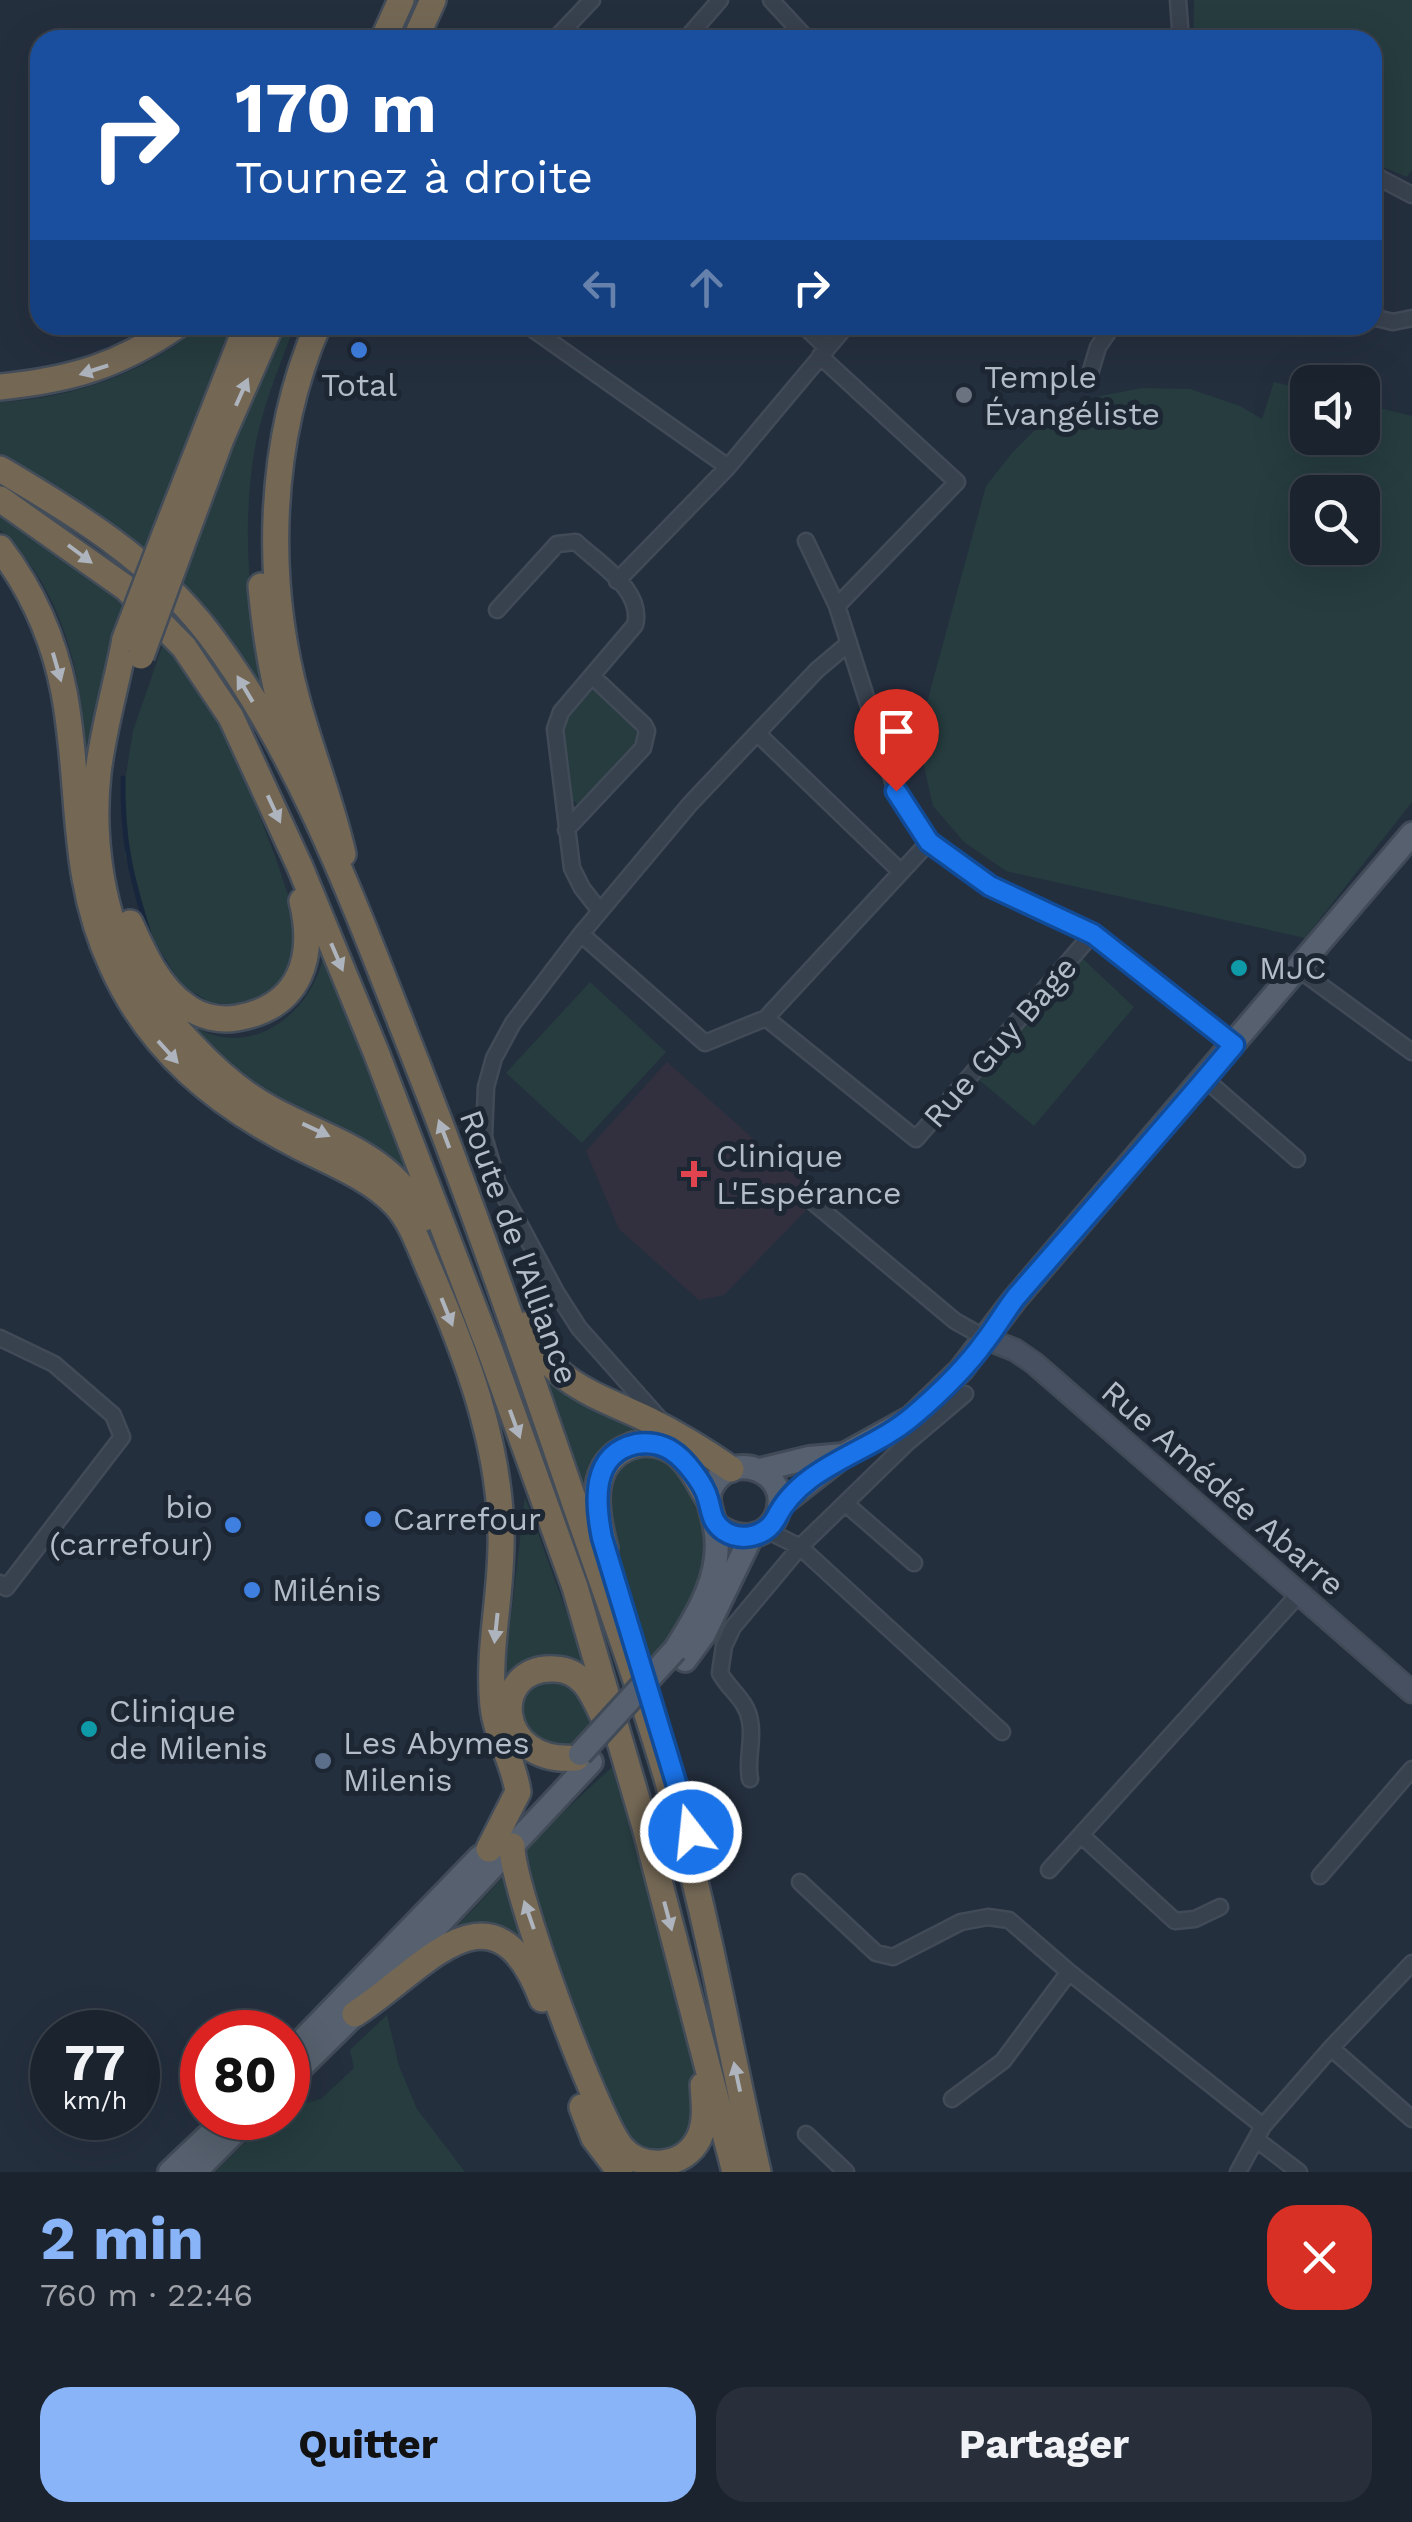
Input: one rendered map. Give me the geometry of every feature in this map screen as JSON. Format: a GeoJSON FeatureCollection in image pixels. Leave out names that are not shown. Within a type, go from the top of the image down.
{"type":"FeatureCollection","features":[{"type":"Feature","properties":{"kind":"highway"},"geometry":{"type":"LineString","coordinates":[[388,30],[402,0]]}},
{"type":"Feature","properties":{"kind":"highway"},"geometry":{"type":"LineString","coordinates":[[417,30],[431,1]]}},
{"type":"Feature","properties":{"kind":"highway"},"geometry":{"type":"LineString","coordinates":[[426,30],[431,1]]}},
{"type":"Feature","properties":{"kind":"highway"},"geometry":{"type":"LineString","coordinates":[[0,388],[96,370],[163,335]]}},
{"type":"Feature","properties":{"kind":"highway"},"geometry":{"type":"LineString","coordinates":[[78,837],[94,732],[133,648],[244,335]]}},
{"type":"Feature","properties":{"kind":"highway"},"geometry":{"type":"LineString","coordinates":[[173,540],[267,335]]}},
{"type":"Feature","properties":{"kind":"highway"},"geometry":{"type":"LineString","coordinates":[[296,335],[265,459],[261,588],[279,700],[309,805]]}},
{"type":"Feature","properties":{"kind":"highway"},"geometry":{"type":"LineString","coordinates":[[315,335],[288,418],[278,496],[276,584],[296,697],[336,822],[353,903]]}},
{"type":"Feature","properties":{"kind":"highway","name":"Route de l'Alliance"},"geometry":{"type":"LineString","coordinates":[[0,469],[76,514],[140,560],[206,630],[240,679],[309,805],[353,903],[480,1224],[646,1703],[684,1836],[758,2172]]}},
{"type":"Feature","properties":{"kind":"highway","name":"Route de l'Alliance"},"geometry":{"type":"LineString","coordinates":[[0,499],[126,588],[184,647],[231,716],[300,867],[376,1052],[575,1587],[634,1788],[735,2172]]}},
{"type":"Feature","properties":{"kind":"highway"},"geometry":{"type":"LineString","coordinates":[[0,548],[34,601],[59,674],[84,887],[101,940],[130,1002],[152,1034],[201,1086],[236,1113],[362,1179],[396,1205],[410,1226],[465,1357],[499,1485],[502,1535],[492,1694],[498,1734],[518,1792],[500,1847],[513,1869],[606,2124],[626,2152],[647,2163],[664,2164],[684,2156],[704,2124],[702,2072],[691,2000]]}},
{"type":"Feature","properties":{"kind":"highway"},"geometry":{"type":"LineString","coordinates":[[133,648],[112,784],[116,876],[141,949],[168,989],[187,1007],[213,1018],[252,1015],[283,999],[296,984],[308,944],[300,867]]}},
{"type":"Feature","properties":{"kind":"highway"},"geometry":{"type":"LineString","coordinates":[[133,648],[98,773],[97,840],[108,909],[133,971],[161,1012],[212,1068],[270,1109],[356,1148],[389,1170],[420,1210],[472,1306]]}},
{"type":"Feature","properties":{"kind":"highway"},"geometry":{"type":"LineString","coordinates":[[480,1224],[532,1341],[558,1373],[586,1392],[672,1432],[732,1468]]}},
{"type":"Feature","properties":{"kind":"highway"},"geometry":{"type":"LineString","coordinates":[[708,1498],[680,1456],[652,1444],[630,1446],[615,1454],[606,1463],[596,1492],[597,1514],[612,1577],[697,1854],[717,1960],[717,1982]]}},
{"type":"Feature","properties":{"kind":"highway"},"geometry":{"type":"LineString","coordinates":[[582,1758],[538,1755],[516,1736],[511,1722],[511,1696],[530,1672],[562,1670],[583,1680],[595,1698],[634,1788]]}},
{"type":"Feature","properties":{"kind":"highway"},"geometry":{"type":"LineString","coordinates":[[355,2014],[452,1943],[483,1935],[509,1945],[527,1964],[537,1986],[594,2138],[606,2159],[620,2172]]}},
{"type":"Feature","properties":{"kind":"main road"},"geometry":{"type":"LineString","coordinates":[[310,2058],[355,2014],[582,1758],[704,1634],[777,1529],[844,1455],[911,1418],[962,1370],[1007,1308],[1412,834]]}},
{"type":"Feature","properties":{"kind":"main road"},"geometry":{"type":"LineString","coordinates":[[680,1655],[712,1579],[716,1524],[708,1498],[716,1480],[741,1466],[760,1470],[810,1458],[844,1455]]}},
{"type":"Feature","properties":{"kind":"main road"},"geometry":{"type":"LineString","coordinates":[[760,1470],[775,1485],[777,1529]]}},
{"type":"Feature","properties":{"kind":"main road"},"geometry":{"type":"LineString","coordinates":[[716,1524],[738,1537],[777,1529]]}},
{"type":"Feature","properties":{"kind":"main road"},"geometry":{"type":"LineString","coordinates":[[310,2033],[500,1847]]}},
{"type":"Feature","properties":{"kind":"main road"},"geometry":{"type":"LineString","coordinates":[[179,2171],[207,2140]]}},
{"type":"Feature","properties":{"kind":"main road"},"geometry":{"type":"LineString","coordinates":[[179,2171],[225,2140]]}},
{"type":"Feature","properties":{"kind":"street"},"geometry":{"type":"LineString","coordinates":[[564,30],[592,0]]}},
{"type":"Feature","properties":{"kind":"street"},"geometry":{"type":"LineString","coordinates":[[694,30],[720,0]]}},
{"type":"Feature","properties":{"kind":"street"},"geometry":{"type":"LineString","coordinates":[[771,0],[799,30]]}},
{"type":"Feature","properties":{"kind":"street"},"geometry":{"type":"LineString","coordinates":[[1178,0],[1180,30]]}},
{"type":"Feature","properties":{"kind":"street"},"geometry":{"type":"LineString","coordinates":[[1382,179],[1412,195]]}},
{"type":"Feature","properties":{"kind":"street"},"geometry":{"type":"LineString","coordinates":[[1382,319],[1392,322],[1412,318]]}},
{"type":"Feature","properties":{"kind":"street"},"geometry":{"type":"LineString","coordinates":[[554,335],[728,467]]}},
{"type":"Feature","properties":{"kind":"street"},"geometry":{"type":"LineString","coordinates":[[811,335],[824,352],[957,482],[837,606]]}},
{"type":"Feature","properties":{"kind":"street"},"geometry":{"type":"LineString","coordinates":[[617,580],[728,467],[839,335]]}},
{"type":"Feature","properties":{"kind":"street"},"geometry":{"type":"LineString","coordinates":[[1089,377],[1098,347],[1106,335]]}},
{"type":"Feature","properties":{"kind":"street"},"geometry":{"type":"LineString","coordinates":[[497,610],[557,544],[566,541],[576,542],[634,598],[637,619],[561,712],[554,728],[572,868],[600,912]]}},
{"type":"Feature","properties":{"kind":"street"},"geometry":{"type":"LineString","coordinates":[[806,541],[837,606],[896,791],[929,842],[990,886],[1093,934],[1234,1045]]}},
{"type":"Feature","properties":{"kind":"street"},"geometry":{"type":"LineString","coordinates":[[672,1432],[579,1328],[556,1292],[498,1184],[484,1138],[486,1087],[494,1058],[514,1023],[581,934],[690,804],[817,670],[849,643]]}},
{"type":"Feature","properties":{"kind":"street"},"geometry":{"type":"LineString","coordinates":[[566,830],[643,748],[646,740],[644,726],[592,676]]}},
{"type":"Feature","properties":{"kind":"street"},"geometry":{"type":"LineString","coordinates":[[758,733],[902,872]]}},
{"type":"Feature","properties":{"kind":"street"},"geometry":{"type":"LineString","coordinates":[[581,934],[705,1043],[766,1018],[929,842]]}},
{"type":"Feature","properties":{"kind":"street","name":"Rue Guy Bage"},"geometry":{"type":"LineString","coordinates":[[766,1018],[916,1140],[1093,934]]}},
{"type":"Feature","properties":{"kind":"street"},"geometry":{"type":"LineString","coordinates":[[1297,968],[1412,1052]]}},
{"type":"Feature","properties":{"kind":"street"},"geometry":{"type":"LineString","coordinates":[[1206,1079],[1297,1159]]}},
{"type":"Feature","properties":{"kind":"street"},"geometry":{"type":"LineString","coordinates":[[808,1198],[955,1321],[987,1339]]}},
{"type":"Feature","properties":{"kind":"street"},"geometry":{"type":"LineString","coordinates":[[0,1338],[54,1364],[113,1415],[122,1436],[6,1588],[0,1583]]}},
{"type":"Feature","properties":{"kind":"street","name":"Rue Amédée Abarre"},"geometry":{"type":"LineString","coordinates":[[987,1339],[1034,1363],[1412,1692]]}},
{"type":"Feature","properties":{"kind":"street"},"geometry":{"type":"LineString","coordinates":[[750,1778],[747,1763],[751,1724],[743,1702],[722,1678],[721,1657],[777,1529],[846,1504],[907,1443],[965,1394]]}},
{"type":"Feature","properties":{"kind":"street"},"geometry":{"type":"LineString","coordinates":[[846,1504],[914,1562]]}},
{"type":"Feature","properties":{"kind":"street"},"geometry":{"type":"LineString","coordinates":[[777,1529],[1002,1732]]}},
{"type":"Feature","properties":{"kind":"street"},"geometry":{"type":"LineString","coordinates":[[1049,1870],[1299,1594]]}},
{"type":"Feature","properties":{"kind":"street"},"geometry":{"type":"LineString","coordinates":[[1320,1876],[1412,1770]]}},
{"type":"Feature","properties":{"kind":"street"},"geometry":{"type":"LineString","coordinates":[[1080,1835],[1176,1921],[1195,1920],[1220,1907]]}},
{"type":"Feature","properties":{"kind":"street"},"geometry":{"type":"LineString","coordinates":[[800,1882],[876,1953],[894,1956],[962,1922],[988,1917],[1008,1920],[1260,2133],[1299,2172]]}},
{"type":"Feature","properties":{"kind":"street"},"geometry":{"type":"LineString","coordinates":[[1238,2172],[1260,2133],[1331,2048],[1412,1963]]}},
{"type":"Feature","properties":{"kind":"street"},"geometry":{"type":"LineString","coordinates":[[952,2099],[1002,2062],[1069,1972]]}},
{"type":"Feature","properties":{"kind":"street"},"geometry":{"type":"LineString","coordinates":[[1331,2048],[1412,2119]]}},
{"type":"Feature","properties":{"kind":"street"},"geometry":{"type":"LineString","coordinates":[[806,2134],[846,2172]]}},
{"type":"Feature","properties":{"kind":"shaded area","name":"Clinique L'Espérance"},"geometry":{"type":"Polygon","coordinates":[[[667,1062],[819,1197],[724,1295],[699,1300],[619,1229],[586,1151],[667,1062]]]}},
{"type":"Feature","properties":{"kind":"green space"},"geometry":{"type":"Polygon","coordinates":[[[1194,0],[1412,0],[1412,170],[1407,177],[1382,167],[1382,30],[1193,30],[1194,0]]]}},
{"type":"Feature","properties":{"kind":"green space"},"geometry":{"type":"Polygon","coordinates":[[[188,335],[237,335],[150,556],[110,524],[0,454],[0,402],[53,395],[107,380],[188,335]]]}},
{"type":"Feature","properties":{"kind":"green space"},"geometry":{"type":"Polygon","coordinates":[[[279,335],[291,335],[259,427],[251,474],[249,569],[266,695],[237,654],[178,590],[218,475],[279,335]]]}},
{"type":"Feature","properties":{"kind":"green space"},"geometry":{"type":"Polygon","coordinates":[[[1274,382],[1290,386],[1290,455],[1380,455],[1380,408],[1412,416],[1412,802],[1305,938],[1006,871],[964,842],[933,806],[922,757],[923,717],[986,486],[1012,453],[1049,416],[1095,397],[1142,388],[1190,389],[1240,406],[1262,419],[1274,382]]]}},
{"type":"Feature","properties":{"kind":"green space"},"geometry":{"type":"Polygon","coordinates":[[[0,513],[132,606],[84,752],[79,692],[64,632],[38,577],[0,530],[0,513]]]}},
{"type":"Feature","properties":{"kind":"green space"},"geometry":{"type":"Polygon","coordinates":[[[164,641],[183,659],[229,737],[301,934],[284,992],[224,1014],[184,992],[160,961],[125,857],[125,781],[133,731],[164,641]]]}},
{"type":"Feature","properties":{"kind":"green space"},"geometry":{"type":"Polygon","coordinates":[[[598,690],[639,729],[641,740],[588,801],[577,804],[570,797],[560,725],[588,691],[598,690]]]}},
{"type":"Feature","properties":{"kind":"green space"},"geometry":{"type":"Polygon","coordinates":[[[1081,957],[1134,1007],[1034,1126],[978,1079],[1081,957]]]}},
{"type":"Feature","properties":{"kind":"green space"},"geometry":{"type":"Polygon","coordinates":[[[328,961],[418,1190],[260,1093],[221,1063],[167,1006],[207,1033],[246,1037],[263,1032],[294,1011],[316,980],[322,962],[328,961]]]}},
{"type":"Feature","properties":{"kind":"green space"},"geometry":{"type":"Polygon","coordinates":[[[590,982],[666,1052],[582,1143],[506,1073],[590,982]]]}},
{"type":"Feature","properties":{"kind":"green space"},"geometry":{"type":"Polygon","coordinates":[[[543,1369],[672,1442],[629,1437],[590,1511],[543,1369]]]}},
{"type":"Feature","properties":{"kind":"green space"},"geometry":{"type":"Polygon","coordinates":[[[656,1452],[693,1482],[713,1562],[680,1631],[650,1667],[621,1566],[612,1513],[618,1466],[636,1456],[656,1452]]]}},
{"type":"Feature","properties":{"kind":"green space"},"geometry":{"type":"Polygon","coordinates":[[[525,1497],[590,1677],[503,1684],[525,1497]]]}},
{"type":"Feature","properties":{"kind":"green space"},"geometry":{"type":"Polygon","coordinates":[[[537,1680],[570,1680],[596,1723],[574,1750],[534,1745],[524,1704],[537,1680]]]}},
{"type":"Feature","properties":{"kind":"green space"},"geometry":{"type":"Polygon","coordinates":[[[612,1767],[653,1908],[696,2080],[699,2123],[680,2152],[643,2156],[615,2126],[527,1886],[521,1851],[612,1767]]]}},
{"type":"Feature","properties":{"kind":"green space"},"geometry":{"type":"Polygon","coordinates":[[[508,1872],[528,1944],[510,1931],[490,1925],[470,1926],[449,1935],[508,1872]]]}},
{"type":"Feature","properties":{"kind":"green space"},"geometry":{"type":"Polygon","coordinates":[[[387,2015],[399,2066],[417,2109],[465,2172],[215,2172],[248,2140],[310,2140],[310,2102],[321,2099],[354,2068],[350,2050],[387,2015]]]}},
{"type":"Feature","properties":{"kind":"waterway"},"geometry":{"type":"LineString","coordinates":[[123,778],[129,859],[150,937]]}},
{"type":"Feature","properties":{"kind":"waterway"},"geometry":{"type":"LineString","coordinates":[[155,947],[175,980]]}},
{"type":"Feature","properties":{"kind":"waterway"},"geometry":{"type":"LineString","coordinates":[[186,991],[209,1005],[231,1007]]}},
{"type":"Feature","properties":{"kind":"place","name":"Total"},"geometry":{"type":"Point","coordinates":[359,350]}},
{"type":"Feature","properties":{"kind":"place","name":"Temple Évangéliste"},"geometry":{"type":"Point","coordinates":[964,395]}},
{"type":"Feature","properties":{"kind":"place","name":"MJC"},"geometry":{"type":"Point","coordinates":[1239,968]}},
{"type":"Feature","properties":{"kind":"place","name":"Clinique L'Espérance"},"geometry":{"type":"Point","coordinates":[694,1174]}},
{"type":"Feature","properties":{"kind":"place","name":"Carrefour"},"geometry":{"type":"Point","coordinates":[373,1519]}},
{"type":"Feature","properties":{"kind":"place","name":"bio (carrefour)"},"geometry":{"type":"Point","coordinates":[233,1525]}},
{"type":"Feature","properties":{"kind":"place","name":"Milénis"},"geometry":{"type":"Point","coordinates":[252,1590]}},
{"type":"Feature","properties":{"kind":"place","name":"Clinique de Milenis"},"geometry":{"type":"Point","coordinates":[89,1729]}},
{"type":"Feature","properties":{"kind":"place","name":"Les Abymes Milenis"},"geometry":{"type":"Point","coordinates":[323,1761]}},
{"type":"Feature","properties":{"kind":"route"},"geometry":{"type":"LineString","coordinates":[[691,1832],[602,1538],[596,1492],[606,1463],[615,1454],[640,1443],[671,1450],[687,1465],[708,1498],[716,1524],[738,1537],[762,1533],[793,1493],[844,1455],[911,1418],[962,1370],[998,1318],[1234,1045],[1093,934],[990,886],[929,842],[896,791]]}}]}
